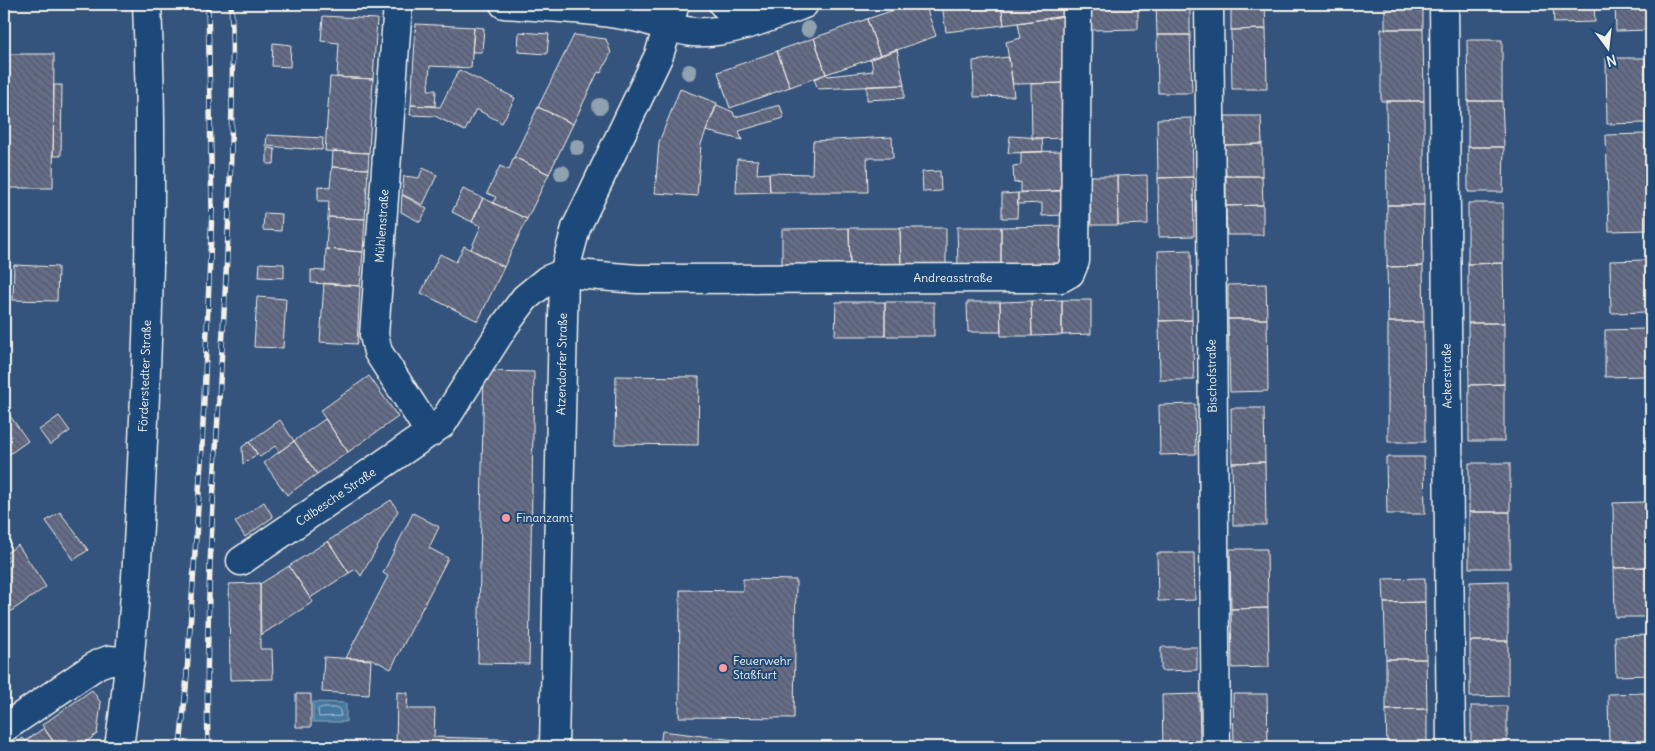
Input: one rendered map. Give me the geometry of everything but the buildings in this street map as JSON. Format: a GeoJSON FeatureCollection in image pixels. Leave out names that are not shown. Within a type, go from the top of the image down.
{"type":"FeatureCollection","features":[{"type":"Feature","properties":{"kind":"street","name":"Förderstedter Straße"},"geometry":{"type":"LineString","coordinates":[[119,747],[130,662],[138,550],[149,286],[150,146],[147,4]]}},
{"type":"Feature","properties":{"kind":"street","name":"Mühlenstraße"},"geometry":{"type":"LineString","coordinates":[[398,4],[374,335],[378,352],[430,433]]}},
{"type":"Feature","properties":{"kind":"street"},"geometry":{"type":"LineString","coordinates":[[504,4],[671,14],[694,32],[720,30],[745,24],[804,4]]}},
{"type":"Feature","properties":{"kind":"street"},"geometry":{"type":"LineString","coordinates":[[723,4],[745,24]]}},
{"type":"Feature","properties":{"kind":"street","name":"Andreasstraße"},"geometry":{"type":"LineString","coordinates":[[564,273],[637,279],[1060,278],[1070,273],[1075,261],[1077,4]]}},
{"type":"Feature","properties":{"kind":"street","name":"Bischofstraße"},"geometry":{"type":"LineString","coordinates":[[1209,4],[1216,747]]}},
{"type":"Feature","properties":{"kind":"street","name":"Ackerstraße"},"geometry":{"type":"LineString","coordinates":[[1444,4],[1451,747]]}},
{"type":"Feature","properties":{"kind":"street","name":"Atzendorfer Straße"},"geometry":{"type":"LineString","coordinates":[[554,747],[564,273],[576,228],[659,55],[671,14]]}},
{"type":"Feature","properties":{"kind":"street","name":"Calbesche Straße"},"geometry":{"type":"LineString","coordinates":[[241,561],[442,424],[525,298],[547,280],[564,273]]}},
{"type":"Feature","properties":{"kind":"street"},"geometry":{"type":"LineString","coordinates":[[4,728],[98,664],[109,660],[130,662]]}},
{"type":"Feature","properties":{"kind":"water"},"geometry":{"type":"Polygon","coordinates":[[[313,702],[346,703],[346,722],[313,722],[313,702]]]}},
{"type":"Feature","properties":{"kind":"railway"},"geometry":{"type":"LineString","coordinates":[[180,747],[186,688],[202,447],[212,211],[208,4]]}},
{"type":"Feature","properties":{"kind":"railway"},"geometry":{"type":"LineString","coordinates":[[208,747],[209,597],[229,222],[233,58],[231,4]]}},
{"type":"Feature","properties":{"kind":"place","name":"Finanzamt"},"geometry":{"type":"Point","coordinates":[506,518]}},
{"type":"Feature","properties":{"kind":"place","name":"Feuerwehr Staßfurt"},"geometry":{"type":"Point","coordinates":[723,668]}}]}
